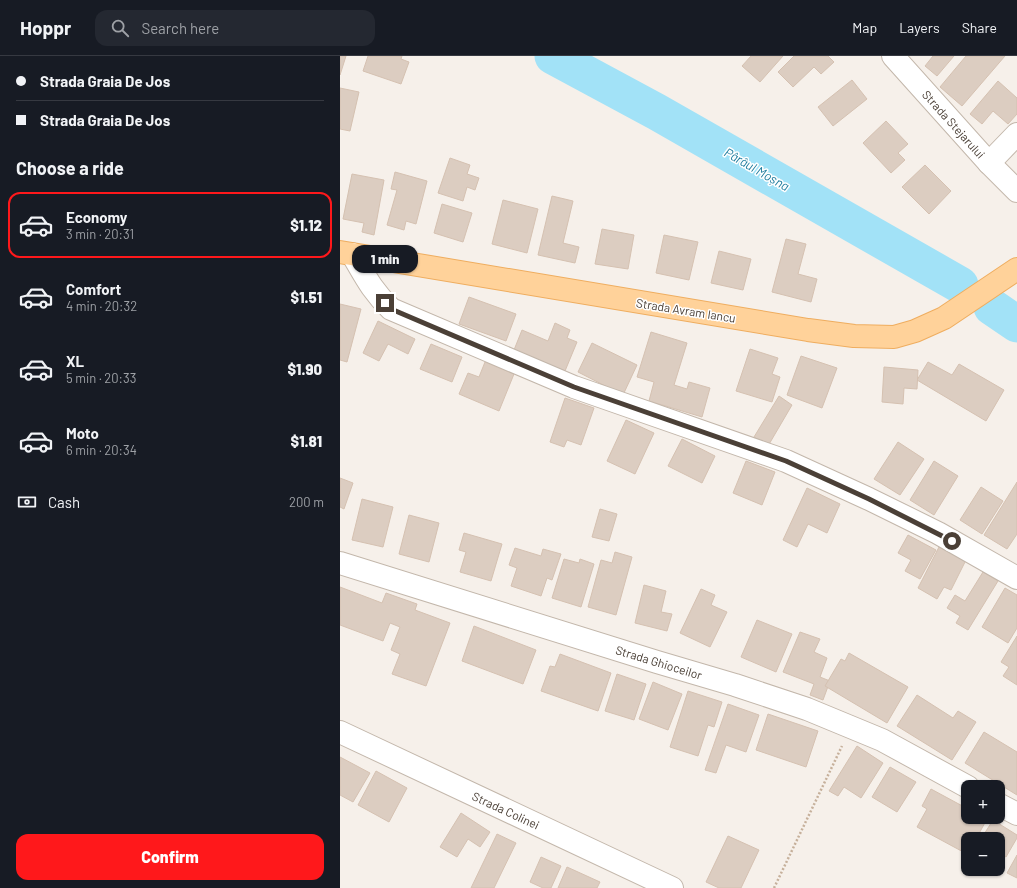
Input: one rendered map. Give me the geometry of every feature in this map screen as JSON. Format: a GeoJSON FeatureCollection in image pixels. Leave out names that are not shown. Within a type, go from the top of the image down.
{"type":"FeatureCollection","features":[{"type":"Feature","properties":{"kind":"main road","name":"Strada Avram Iancu"},"geometry":{"type":"LineString","coordinates":[[346,253],[808,330],[854,336],[894,337],[915,331],[944,318],[1017,269]]}},
{"type":"Feature","properties":{"kind":"street","name":"Strada Stejarului"},"geometry":{"type":"LineString","coordinates":[[893,56],[989,163],[1017,191]]}},
{"type":"Feature","properties":{"kind":"street"},"geometry":{"type":"LineString","coordinates":[[989,163],[1017,134]]}},
{"type":"Feature","properties":{"kind":"street"},"geometry":{"type":"LineString","coordinates":[[346,253],[379,298],[391,309],[574,387],[786,461],[938,533],[1017,578]]}},
{"type":"Feature","properties":{"kind":"street","name":"Strada Ghioceilor"},"geometry":{"type":"LineString","coordinates":[[340,563],[735,685],[807,709],[882,740],[961,783]]}},
{"type":"Feature","properties":{"kind":"street","name":"Strada Colinei"},"geometry":{"type":"LineString","coordinates":[[340,732],[672,888]]}},
{"type":"Feature","properties":{"kind":"street"},"geometry":{"type":"LineString","coordinates":[[1005,808],[1017,814]]}},
{"type":"Feature","properties":{"kind":"path"},"geometry":{"type":"LineString","coordinates":[[774,888],[851,727]]}},
{"type":"Feature","properties":{"kind":"building"},"geometry":{"type":"Polygon","coordinates":[[[340,56],[346,56],[340,75],[340,56]]]}},
{"type":"Feature","properties":{"kind":"building"},"geometry":{"type":"Polygon","coordinates":[[[368,56],[402,56],[401,59],[409,62],[401,84],[363,71],[368,56]]]}},
{"type":"Feature","properties":{"kind":"building"},"geometry":{"type":"Polygon","coordinates":[[[751,56],[783,56],[760,82],[742,66],[751,56]]]}},
{"type":"Feature","properties":{"kind":"building"},"geometry":{"type":"Polygon","coordinates":[[[794,56],[828,56],[834,62],[821,74],[814,67],[793,87],[778,72],[794,56]]]}},
{"type":"Feature","properties":{"kind":"building"},"geometry":{"type":"Polygon","coordinates":[[[933,56],[954,56],[937,76],[925,66],[933,56]]]}},
{"type":"Feature","properties":{"kind":"building"},"geometry":{"type":"Polygon","coordinates":[[[966,56],[1005,56],[962,106],[940,87],[966,56]]]}},
{"type":"Feature","properties":{"kind":"building"},"geometry":{"type":"Polygon","coordinates":[[[852,80],[867,99],[833,126],[818,107],[852,80]]]}},
{"type":"Feature","properties":{"kind":"building"},"geometry":{"type":"Polygon","coordinates":[[[998,81],[1017,98],[1017,114],[1008,124],[993,111],[982,124],[970,114],[998,81]]]}},
{"type":"Feature","properties":{"kind":"building"},"geometry":{"type":"Polygon","coordinates":[[[340,88],[359,92],[350,131],[340,129],[340,88]]]}},
{"type":"Feature","properties":{"kind":"building"},"geometry":{"type":"Polygon","coordinates":[[[886,121],[908,144],[898,153],[905,160],[891,173],[863,143],[886,121]]]}},
{"type":"Feature","properties":{"kind":"building"},"geometry":{"type":"Polygon","coordinates":[[[450,158],[470,165],[467,174],[479,178],[475,190],[467,187],[463,201],[438,193],[450,158]]]}},
{"type":"Feature","properties":{"kind":"building"},"geometry":{"type":"Polygon","coordinates":[[[925,165],[951,191],[929,214],[902,187],[925,165]]]}},
{"type":"Feature","properties":{"kind":"building"},"geometry":{"type":"Polygon","coordinates":[[[395,172],[427,181],[416,224],[406,221],[404,230],[387,225],[397,190],[391,189],[395,172]]]}},
{"type":"Feature","properties":{"kind":"building"},"geometry":{"type":"Polygon","coordinates":[[[352,174],[384,180],[374,235],[362,232],[364,223],[343,219],[352,174]]]}},
{"type":"Feature","properties":{"kind":"building"},"geometry":{"type":"Polygon","coordinates":[[[552,196],[573,201],[563,243],[579,247],[575,263],[538,255],[552,196]]]}},
{"type":"Feature","properties":{"kind":"building"},"geometry":{"type":"Polygon","coordinates":[[[503,200],[538,209],[527,253],[492,244],[503,200]]]}},
{"type":"Feature","properties":{"kind":"building"},"geometry":{"type":"Polygon","coordinates":[[[442,204],[472,213],[463,242],[434,233],[442,204]]]}},
{"type":"Feature","properties":{"kind":"building"},"geometry":{"type":"Polygon","coordinates":[[[602,229],[634,235],[628,269],[595,264],[602,229]]]}},
{"type":"Feature","properties":{"kind":"building"},"geometry":{"type":"Polygon","coordinates":[[[664,235],[698,242],[689,280],[656,273],[664,235]]]}},
{"type":"Feature","properties":{"kind":"building"},"geometry":{"type":"Polygon","coordinates":[[[786,239],[806,244],[798,274],[817,279],[811,302],[772,292],[786,239]]]}},
{"type":"Feature","properties":{"kind":"building"},"geometry":{"type":"Polygon","coordinates":[[[719,251],[751,259],[743,290],[711,283],[719,251]]]}},
{"type":"Feature","properties":{"kind":"building"},"geometry":{"type":"Polygon","coordinates":[[[469,297],[516,314],[506,341],[459,324],[469,297]]]}},
{"type":"Feature","properties":{"kind":"building"},"geometry":{"type":"Polygon","coordinates":[[[340,304],[361,309],[347,362],[340,360],[340,304]]]}},
{"type":"Feature","properties":{"kind":"building"},"geometry":{"type":"Polygon","coordinates":[[[378,321],[415,339],[408,354],[388,344],[379,361],[363,353],[378,321]]]}},
{"type":"Feature","properties":{"kind":"building"},"geometry":{"type":"Polygon","coordinates":[[[555,323],[570,330],[567,338],[577,342],[565,371],[514,350],[522,330],[548,341],[555,323]]]}},
{"type":"Feature","properties":{"kind":"building"},"geometry":{"type":"Polygon","coordinates":[[[651,332],[687,343],[674,385],[687,389],[689,382],[710,388],[702,417],[649,401],[654,382],[637,377],[651,332]]]}},
{"type":"Feature","properties":{"kind":"building"},"geometry":{"type":"Polygon","coordinates":[[[592,343],[637,365],[623,395],[578,372],[592,343]]]}},
{"type":"Feature","properties":{"kind":"building"},"geometry":{"type":"Polygon","coordinates":[[[431,344],[462,357],[452,382],[420,369],[431,344]]]}},
{"type":"Feature","properties":{"kind":"building"},"geometry":{"type":"Polygon","coordinates":[[[750,349],[778,358],[772,374],[780,377],[772,402],[736,391],[750,349]]]}},
{"type":"Feature","properties":{"kind":"building"},"geometry":{"type":"Polygon","coordinates":[[[801,356],[837,368],[822,408],[787,395],[801,356]]]}},
{"type":"Feature","properties":{"kind":"building"},"geometry":{"type":"Polygon","coordinates":[[[485,362],[514,374],[499,411],[459,394],[468,373],[479,377],[485,362]]]}},
{"type":"Feature","properties":{"kind":"building"},"geometry":{"type":"Polygon","coordinates":[[[928,362],[952,375],[959,364],[1004,390],[986,421],[917,380],[928,362]]]}},
{"type":"Feature","properties":{"kind":"building"},"geometry":{"type":"Polygon","coordinates":[[[884,367],[918,370],[917,389],[904,388],[903,404],[882,402],[884,367]]]}},
{"type":"Feature","properties":{"kind":"building"},"geometry":{"type":"Polygon","coordinates":[[[779,396],[792,405],[768,446],[754,437],[779,396]]]}},
{"type":"Feature","properties":{"kind":"building"},"geometry":{"type":"Polygon","coordinates":[[[565,398],[594,408],[581,445],[567,440],[564,447],[550,442],[565,398]]]}},
{"type":"Feature","properties":{"kind":"building"},"geometry":{"type":"Polygon","coordinates":[[[626,420],[654,433],[635,474],[607,461],[626,420]]]}},
{"type":"Feature","properties":{"kind":"building"},"geometry":{"type":"Polygon","coordinates":[[[682,439],[715,456],[702,483],[668,466],[682,439]]]}},
{"type":"Feature","properties":{"kind":"building"},"geometry":{"type":"Polygon","coordinates":[[[898,442],[924,459],[900,495],[874,479],[898,442]]]}},
{"type":"Feature","properties":{"kind":"building"},"geometry":{"type":"Polygon","coordinates":[[[746,461],[775,472],[762,505],[733,493],[746,461]]]}},
{"type":"Feature","properties":{"kind":"building"},"geometry":{"type":"Polygon","coordinates":[[[934,461],[958,476],[934,515],[910,500],[934,461]]]}},
{"type":"Feature","properties":{"kind":"building"},"geometry":{"type":"Polygon","coordinates":[[[340,478],[353,483],[344,509],[340,507],[340,478]]]}},
{"type":"Feature","properties":{"kind":"building"},"geometry":{"type":"Polygon","coordinates":[[[1017,482],[1017,534],[1007,549],[984,535],[1017,482]]]}},
{"type":"Feature","properties":{"kind":"building"},"geometry":{"type":"Polygon","coordinates":[[[981,487],[1003,501],[982,534],[960,520],[981,487]]]}},
{"type":"Feature","properties":{"kind":"building"},"geometry":{"type":"Polygon","coordinates":[[[807,488],[840,504],[827,533],[808,524],[797,547],[783,540],[807,488]]]}},
{"type":"Feature","properties":{"kind":"building"},"geometry":{"type":"Polygon","coordinates":[[[362,499],[393,507],[383,547],[352,540],[362,499]]]}},
{"type":"Feature","properties":{"kind":"building"},"geometry":{"type":"Polygon","coordinates":[[[600,509],[617,514],[609,541],[592,537],[600,509]]]}},
{"type":"Feature","properties":{"kind":"building"},"geometry":{"type":"Polygon","coordinates":[[[409,515],[439,523],[429,562],[399,554],[409,515]]]}},
{"type":"Feature","properties":{"kind":"building"},"geometry":{"type":"Polygon","coordinates":[[[464,533],[502,544],[491,581],[460,572],[466,552],[459,550],[464,533]]]}},
{"type":"Feature","properties":{"kind":"building"},"geometry":{"type":"Polygon","coordinates":[[[908,535],[936,550],[920,579],[905,571],[911,560],[898,553],[908,535]]]}},
{"type":"Feature","properties":{"kind":"building"},"geometry":{"type":"Polygon","coordinates":[[[939,547],[966,560],[951,590],[944,587],[937,599],[918,588],[939,547]]]}},
{"type":"Feature","properties":{"kind":"building"},"geometry":{"type":"Polygon","coordinates":[[[515,548],[541,556],[543,549],[561,554],[552,580],[547,578],[541,596],[511,586],[517,568],[509,565],[515,548]]]}},
{"type":"Feature","properties":{"kind":"building"},"geometry":{"type":"Polygon","coordinates":[[[615,552],[632,557],[616,615],[588,607],[601,560],[612,563],[615,552]]]}},
{"type":"Feature","properties":{"kind":"building"},"geometry":{"type":"Polygon","coordinates":[[[564,559],[579,563],[580,559],[594,564],[581,607],[552,598],[564,559]]]}},
{"type":"Feature","properties":{"kind":"building"},"geometry":{"type":"Polygon","coordinates":[[[983,572],[998,581],[968,630],[956,623],[960,616],[947,608],[955,595],[965,601],[983,572]]]}},
{"type":"Feature","properties":{"kind":"building"},"geometry":{"type":"Polygon","coordinates":[[[644,585],[666,591],[661,612],[672,614],[667,631],[635,623],[644,585]]]}},
{"type":"Feature","properties":{"kind":"building"},"geometry":{"type":"Polygon","coordinates":[[[340,587],[382,603],[386,593],[417,604],[415,610],[450,623],[426,686],[392,674],[400,654],[391,650],[400,627],[390,623],[383,641],[340,625],[340,587]]]}},
{"type":"Feature","properties":{"kind":"building"},"geometry":{"type":"Polygon","coordinates":[[[1005,588],[1017,595],[1017,628],[1008,643],[982,627],[1005,588]]]}},
{"type":"Feature","properties":{"kind":"building"},"geometry":{"type":"Polygon","coordinates":[[[701,589],[715,595],[711,605],[727,612],[710,647],[680,633],[701,589]]]}},
{"type":"Feature","properties":{"kind":"building"},"geometry":{"type":"Polygon","coordinates":[[[757,620],[792,634],[776,672],[741,657],[757,620]]]}},
{"type":"Feature","properties":{"kind":"building"},"geometry":{"type":"Polygon","coordinates":[[[474,626],[536,650],[523,684],[462,661],[474,626]]]}},
{"type":"Feature","properties":{"kind":"building"},"geometry":{"type":"Polygon","coordinates":[[[800,632],[820,639],[814,652],[827,658],[820,677],[830,681],[823,700],[810,695],[814,684],[783,672],[800,632]]]}},
{"type":"Feature","properties":{"kind":"building"},"geometry":{"type":"Polygon","coordinates":[[[1017,636],[1017,685],[1003,676],[1009,667],[1001,662],[1017,636]]]}},
{"type":"Feature","properties":{"kind":"building"},"geometry":{"type":"Polygon","coordinates":[[[849,653],[908,687],[887,723],[825,686],[841,659],[845,661],[849,653]]]}},
{"type":"Feature","properties":{"kind":"building"},"geometry":{"type":"Polygon","coordinates":[[[560,654],[611,673],[598,711],[541,691],[550,666],[555,667],[560,654]]]}},
{"type":"Feature","properties":{"kind":"building"},"geometry":{"type":"Polygon","coordinates":[[[617,674],[646,684],[634,720],[605,711],[617,674]]]}},
{"type":"Feature","properties":{"kind":"building"},"geometry":{"type":"Polygon","coordinates":[[[653,682],[682,694],[668,730],[639,719],[653,682]]]}},
{"type":"Feature","properties":{"kind":"building"},"geometry":{"type":"Polygon","coordinates":[[[688,691],[722,702],[714,727],[708,725],[698,756],[670,747],[688,691]]]}},
{"type":"Feature","properties":{"kind":"building"},"geometry":{"type":"Polygon","coordinates":[[[917,695],[953,718],[958,711],[976,722],[952,760],[897,726],[917,695]]]}},
{"type":"Feature","properties":{"kind":"building"},"geometry":{"type":"Polygon","coordinates":[[[728,704],[759,715],[746,752],[726,745],[716,773],[705,770],[728,704]]]}},
{"type":"Feature","properties":{"kind":"building"},"geometry":{"type":"Polygon","coordinates":[[[768,714],[818,731],[806,767],[756,750],[768,714]]]}},
{"type":"Feature","properties":{"kind":"building"},"geometry":{"type":"Polygon","coordinates":[[[984,732],[1017,752],[1017,795],[1005,788],[1005,780],[993,780],[965,763],[984,732]]]}},
{"type":"Feature","properties":{"kind":"building"},"geometry":{"type":"Polygon","coordinates":[[[857,746],[883,763],[861,798],[844,787],[838,796],[829,791],[857,746]]]}},
{"type":"Feature","properties":{"kind":"building"},"geometry":{"type":"Polygon","coordinates":[[[340,757],[370,773],[353,802],[340,795],[340,757]]]}},
{"type":"Feature","properties":{"kind":"building"},"geometry":{"type":"Polygon","coordinates":[[[890,767],[916,782],[897,812],[872,797],[890,767]]]}},
{"type":"Feature","properties":{"kind":"building"},"geometry":{"type":"Polygon","coordinates":[[[376,771],[407,788],[389,822],[358,805],[376,771]]]}},
{"type":"Feature","properties":{"kind":"building"},"geometry":{"type":"Polygon","coordinates":[[[931,789],[961,805],[961,824],[984,824],[980,832],[961,832],[961,851],[917,827],[927,809],[922,806],[931,789]]]}},
{"type":"Feature","properties":{"kind":"building"},"geometry":{"type":"Polygon","coordinates":[[[461,813],[490,832],[480,847],[468,839],[457,857],[440,847],[461,813]]]}},
{"type":"Feature","properties":{"kind":"building"},"geometry":{"type":"Polygon","coordinates":[[[990,824],[999,824],[1017,835],[1017,838],[1006,857],[1005,832],[985,832],[990,824]]]}},
{"type":"Feature","properties":{"kind":"building"},"geometry":{"type":"Polygon","coordinates":[[[497,834],[516,843],[494,888],[471,888],[497,834]]]}},
{"type":"Feature","properties":{"kind":"building"},"geometry":{"type":"Polygon","coordinates":[[[728,836],[759,850],[741,888],[719,888],[706,882],[728,836]]]}},
{"type":"Feature","properties":{"kind":"building"},"geometry":{"type":"Polygon","coordinates":[[[1017,855],[1017,878],[1007,873],[1017,855]]]}},
{"type":"Feature","properties":{"kind":"building"},"geometry":{"type":"Polygon","coordinates":[[[541,857],[561,866],[551,888],[543,888],[530,882],[541,857]]]}},
{"type":"Feature","properties":{"kind":"building"},"geometry":{"type":"Polygon","coordinates":[[[567,867],[600,882],[597,888],[558,888],[567,867]]]}},
{"type":"Feature","properties":{"kind":"waterway","name":"Pârâul Moșna"},"geometry":{"type":"LineString","coordinates":[[553,56],[657,112],[960,285]]}},
{"type":"Feature","properties":{"kind":"waterway","name":"Pârâul Moșna"},"geometry":{"type":"LineString","coordinates":[[992,307],[1017,324]]}},
{"type":"Feature","properties":{"kind":"route"},"geometry":{"type":"LineString","coordinates":[[385,303],[391,309],[574,387],[786,461],[869,499],[952,541]]}}]}
